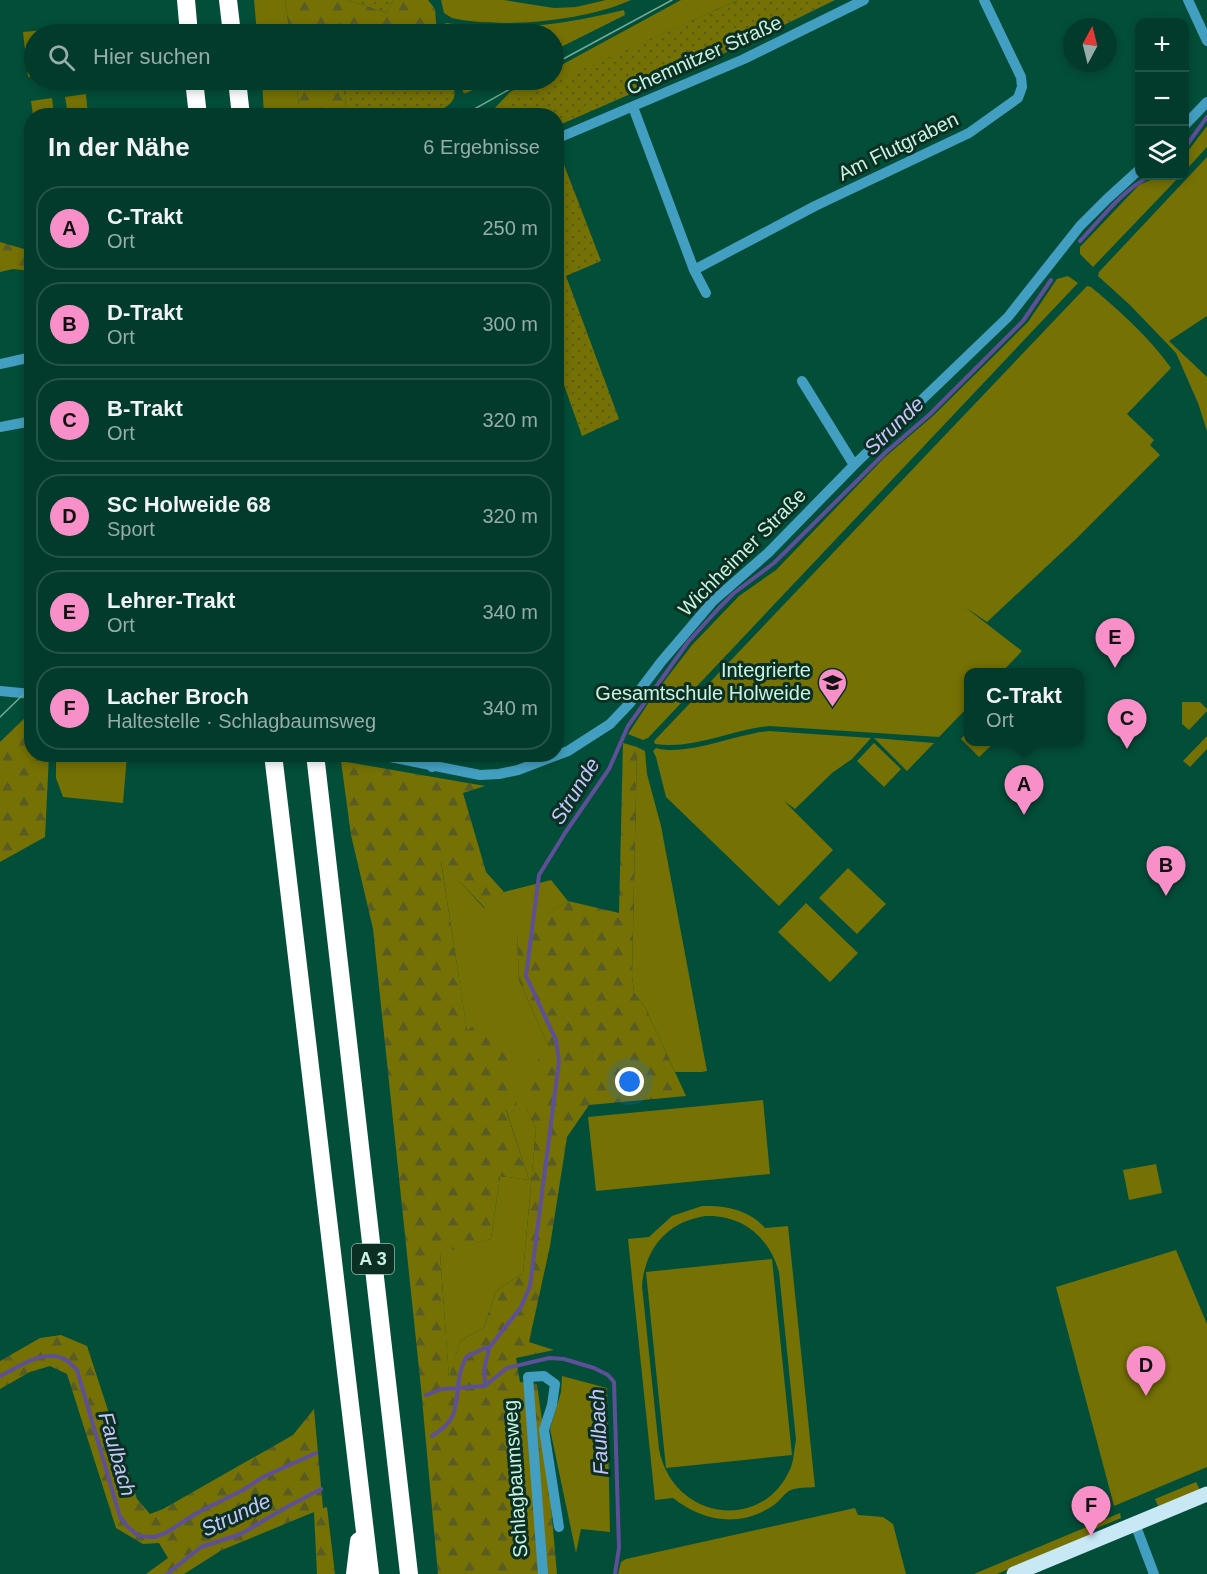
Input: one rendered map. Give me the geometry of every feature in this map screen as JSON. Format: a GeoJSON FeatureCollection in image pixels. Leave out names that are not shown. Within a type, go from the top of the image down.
{"type":"FeatureCollection","features":[{"type":"Feature","properties":{"kind":"highway"},"geometry":{"type":"LineString","coordinates":[[186,0],[188,24]]}},
{"type":"Feature","properties":{"kind":"highway"},"geometry":{"type":"LineString","coordinates":[[228,0],[230,24]]}},
{"type":"Feature","properties":{"kind":"highway"},"geometry":{"type":"LineString","coordinates":[[195,90],[197,108]]}},
{"type":"Feature","properties":{"kind":"highway"},"geometry":{"type":"LineString","coordinates":[[238,90],[240,108]]}},
{"type":"Feature","properties":{"kind":"highway","name":"A 3"},"geometry":{"type":"LineString","coordinates":[[274,762],[370,1574]]}},
{"type":"Feature","properties":{"kind":"highway","name":"A 3"},"geometry":{"type":"LineString","coordinates":[[316,762],[409,1574]]}},
{"type":"Feature","properties":{"kind":"highway"},"geometry":{"type":"LineString","coordinates":[[355,1574],[362,1509]]}},
{"type":"Feature","properties":{"kind":"highway"},"geometry":{"type":"LineString","coordinates":[[403,1520],[416,1574]]}},
{"type":"Feature","properties":{"kind":"main road"},"geometry":{"type":"LineString","coordinates":[[1014,1574],[1207,1494]]}},
{"type":"Feature","properties":{"kind":"street","name":"Chemnitzer Straße"},"geometry":{"type":"LineString","coordinates":[[564,136],[744,59],[864,0]]}},
{"type":"Feature","properties":{"kind":"street","name":"Am Flutgraben"},"geometry":{"type":"LineString","coordinates":[[694,270],[818,205],[969,133],[1018,98],[1022,87],[1022,77],[984,0]]}},
{"type":"Feature","properties":{"kind":"street"},"geometry":{"type":"LineString","coordinates":[[1188,0],[1207,41]]}},
{"type":"Feature","properties":{"kind":"street"},"geometry":{"type":"LineString","coordinates":[[1189,122],[1207,102]]}},
{"type":"Feature","properties":{"kind":"street"},"geometry":{"type":"LineString","coordinates":[[633,107],[694,270],[706,293]]}},
{"type":"Feature","properties":{"kind":"street","name":"Wichheimer Straße"},"geometry":{"type":"LineString","coordinates":[[564,753],[610,724],[630,703],[661,662],[713,601],[768,553],[854,465],[1008,317],[1080,226],[1135,174]]}},
{"type":"Feature","properties":{"kind":"street"},"geometry":{"type":"LineString","coordinates":[[0,364],[24,359]]}},
{"type":"Feature","properties":{"kind":"street"},"geometry":{"type":"LineString","coordinates":[[802,381],[854,465]]}},
{"type":"Feature","properties":{"kind":"street"},"geometry":{"type":"LineString","coordinates":[[0,427],[24,422]]}},
{"type":"Feature","properties":{"kind":"street"},"geometry":{"type":"LineString","coordinates":[[0,691],[24,693]]}},
{"type":"Feature","properties":{"kind":"street","name":"Wichheimer Straße"},"geometry":{"type":"LineString","coordinates":[[410,762],[480,775],[518,770],[540,762]]}},
{"type":"Feature","properties":{"kind":"street"},"geometry":{"type":"LineString","coordinates":[[432,762],[432,767]]}},
{"type":"Feature","properties":{"kind":"street","name":"Schlagbaumsweg"},"geometry":{"type":"LineString","coordinates":[[543,1574],[528,1377],[543,1376],[555,1384],[552,1405],[544,1430],[559,1527]]}},
{"type":"Feature","properties":{"kind":"street"},"geometry":{"type":"LineString","coordinates":[[1135,1524],[1154,1574]]}},
{"type":"Feature","properties":{"kind":"green space"},"geometry":{"type":"Polygon","coordinates":[[[254,0],[285,0],[289,24],[256,24],[254,0]]]}},
{"type":"Feature","properties":{"kind":"green space"},"geometry":{"type":"Polygon","coordinates":[[[285,0],[347,0],[387,13],[393,0],[428,0],[435,9],[436,24],[338,23],[289,24],[285,0]]]}},
{"type":"Feature","properties":{"kind":"green space"},"geometry":{"type":"Polygon","coordinates":[[[347,0],[393,0],[387,13],[347,0]]]}},
{"type":"Feature","properties":{"kind":"green space"},"geometry":{"type":"Polygon","coordinates":[[[441,0],[504,0],[554,8],[576,7],[606,0],[631,0],[567,18],[495,23],[452,18],[444,13],[441,0]]]}},
{"type":"Feature","properties":{"kind":"green space"},"geometry":{"type":"Polygon","coordinates":[[[681,0],[738,0],[564,78],[564,64],[681,0]]]}},
{"type":"Feature","properties":{"kind":"green space"},"geometry":{"type":"Polygon","coordinates":[[[738,0],[835,0],[745,44],[564,123],[564,108],[497,108],[536,90],[564,90],[564,77],[738,0]]]}},
{"type":"Feature","properties":{"kind":"green space"},"geometry":{"type":"Polygon","coordinates":[[[624,10],[625,15],[564,46],[564,24],[546,24],[579,20],[624,10]]]}},
{"type":"Feature","properties":{"kind":"green space"},"geometry":{"type":"Polygon","coordinates":[[[263,90],[297,90],[299,108],[264,108],[263,90]]]}},
{"type":"Feature","properties":{"kind":"green space"},"geometry":{"type":"Polygon","coordinates":[[[297,90],[344,90],[346,108],[299,108],[297,90]]]}},
{"type":"Feature","properties":{"kind":"green space"},"geometry":{"type":"Polygon","coordinates":[[[344,90],[454,90],[455,93],[452,101],[444,108],[346,108],[344,90]]]}},
{"type":"Feature","properties":{"kind":"green space"},"geometry":{"type":"Polygon","coordinates":[[[514,90],[538,90],[495,108],[514,90]]]}},
{"type":"Feature","properties":{"kind":"green space"},"geometry":{"type":"Polygon","coordinates":[[[86,94],[87,108],[67,108],[65,97],[86,94]]]}},
{"type":"Feature","properties":{"kind":"green space"},"geometry":{"type":"Polygon","coordinates":[[[52,98],[53,108],[32,108],[31,101],[52,98]]]}},
{"type":"Feature","properties":{"kind":"green space"},"geometry":{"type":"Polygon","coordinates":[[[1207,126],[1207,147],[1189,167],[1189,150],[1207,126]]]}},
{"type":"Feature","properties":{"kind":"green space"},"geometry":{"type":"Polygon","coordinates":[[[1207,157],[1207,316],[1169,341],[1207,377],[1207,431],[1198,403],[1176,353],[1130,305],[1098,276],[1099,272],[1185,180],[1189,180],[1189,176],[1207,157]]]}},
{"type":"Feature","properties":{"kind":"green space"},"geometry":{"type":"Polygon","coordinates":[[[564,165],[601,261],[566,276],[619,419],[582,436],[564,385],[564,165]]]}},
{"type":"Feature","properties":{"kind":"green space"},"geometry":{"type":"Polygon","coordinates":[[[1151,180],[1176,180],[1093,267],[1080,254],[1080,247],[1139,185],[1151,180]]]}},
{"type":"Feature","properties":{"kind":"green space"},"geometry":{"type":"Polygon","coordinates":[[[0,242],[24,249],[24,270],[13,269],[0,272],[0,242]]]}},
{"type":"Feature","properties":{"kind":"green space"},"geometry":{"type":"Polygon","coordinates":[[[1068,276],[1078,283],[648,738],[643,740],[628,734],[653,696],[692,645],[739,596],[776,570],[884,458],[934,415],[1028,322],[1057,279],[1068,276]]]}},
{"type":"Feature","properties":{"kind":"green space"},"geometry":{"type":"Polygon","coordinates":[[[1087,286],[1134,325],[1171,368],[1127,414],[1154,440],[1150,445],[1160,455],[1076,539],[987,622],[965,607],[1022,651],[1006,668],[964,668],[964,711],[939,737],[769,726],[684,744],[655,744],[654,741],[1087,286]]]}},
{"type":"Feature","properties":{"kind":"green space"},"geometry":{"type":"Polygon","coordinates":[[[1182,702],[1200,702],[1207,709],[1189,730],[1182,724],[1182,702]]]}},
{"type":"Feature","properties":{"kind":"green space"},"geometry":{"type":"Polygon","coordinates":[[[24,719],[24,762],[49,762],[45,837],[0,862],[0,742],[24,719]]]}},
{"type":"Feature","properties":{"kind":"green space"},"geometry":{"type":"Polygon","coordinates":[[[769,731],[871,738],[852,759],[832,773],[795,809],[784,801],[833,850],[779,906],[666,797],[653,751],[656,748],[682,750],[769,731]]]}},
{"type":"Feature","properties":{"kind":"green space"},"geometry":{"type":"Polygon","coordinates":[[[1207,736],[1207,749],[1190,767],[1183,761],[1207,736]]]}},
{"type":"Feature","properties":{"kind":"green space"},"geometry":{"type":"Polygon","coordinates":[[[874,738],[934,743],[907,771],[874,738]]]}},
{"type":"Feature","properties":{"kind":"green space"},"geometry":{"type":"Polygon","coordinates":[[[623,743],[637,747],[632,975],[634,993],[646,1009],[686,1096],[589,1105],[567,1137],[550,1246],[529,1342],[554,1350],[516,1358],[520,1382],[537,1384],[546,1450],[557,1574],[438,1574],[373,929],[351,835],[341,762],[485,786],[463,793],[486,872],[504,892],[485,908],[441,862],[467,1030],[484,1018],[513,1056],[517,1111],[506,1110],[529,1180],[500,1176],[491,1239],[440,1253],[449,1377],[460,1341],[484,1327],[496,1291],[523,1273],[536,1129],[527,1110],[529,1068],[550,1049],[519,980],[517,933],[568,901],[619,913],[623,743]]]}},
{"type":"Feature","properties":{"kind":"green space"},"geometry":{"type":"Polygon","coordinates":[[[874,743],[901,769],[884,787],[857,761],[874,743]]]}},
{"type":"Feature","properties":{"kind":"green space"},"geometry":{"type":"Polygon","coordinates":[[[968,746],[991,746],[979,757],[968,746]]]}},
{"type":"Feature","properties":{"kind":"green space"},"geometry":{"type":"Polygon","coordinates":[[[637,747],[645,751],[647,774],[661,826],[707,1071],[675,1072],[646,1009],[634,993],[632,975],[637,747]]]}},
{"type":"Feature","properties":{"kind":"green space"},"geometry":{"type":"Polygon","coordinates":[[[56,762],[126,762],[123,803],[63,797],[56,778],[56,762]]]}},
{"type":"Feature","properties":{"kind":"green space"},"geometry":{"type":"Polygon","coordinates":[[[441,861],[484,908],[504,892],[551,880],[568,901],[517,934],[519,980],[550,1049],[527,1110],[536,1129],[523,1273],[496,1291],[484,1327],[460,1341],[449,1379],[440,1252],[491,1239],[500,1176],[529,1180],[506,1109],[516,1111],[467,1031],[441,861]]]}},
{"type":"Feature","properties":{"kind":"green space"},"geometry":{"type":"Polygon","coordinates":[[[848,868],[886,904],[857,934],[819,898],[848,868]]]}},
{"type":"Feature","properties":{"kind":"green space"},"geometry":{"type":"Polygon","coordinates":[[[806,903],[858,953],[830,982],[778,932],[806,903]]]}},
{"type":"Feature","properties":{"kind":"green space"},"geometry":{"type":"Polygon","coordinates":[[[763,1100],[770,1174],[596,1191],[588,1117],[763,1100]]]}},
{"type":"Feature","properties":{"kind":"green space"},"geometry":{"type":"Polygon","coordinates":[[[1156,1164],[1162,1193],[1129,1200],[1123,1170],[1156,1164]]]}},
{"type":"Feature","properties":{"kind":"green space"},"geometry":{"type":"Polygon","coordinates":[[[702,1206],[719,1206],[745,1213],[765,1228],[788,1226],[815,1487],[791,1490],[774,1505],[749,1517],[722,1519],[709,1517],[673,1498],[655,1500],[628,1239],[649,1237],[672,1216],[702,1206]],[[706,1216],[692,1219],[670,1230],[654,1248],[648,1260],[642,1286],[659,1449],[667,1473],[681,1491],[699,1504],[720,1510],[741,1509],[761,1502],[778,1488],[791,1467],[796,1440],[779,1272],[775,1260],[769,1248],[753,1230],[732,1219],[706,1216]]]}},
{"type":"Feature","properties":{"kind":"green space"},"geometry":{"type":"Polygon","coordinates":[[[1176,1250],[1207,1324],[1207,1467],[1114,1506],[1056,1287],[1176,1250]]]}},
{"type":"Feature","properties":{"kind":"green space"},"geometry":{"type":"Polygon","coordinates":[[[772,1259],[792,1455],[666,1468],[646,1272],[772,1259]]]}},
{"type":"Feature","properties":{"kind":"green space"},"geometry":{"type":"Polygon","coordinates":[[[61,1335],[87,1346],[137,1499],[150,1514],[163,1509],[293,1435],[314,1409],[323,1508],[327,1507],[335,1574],[317,1574],[314,1512],[222,1550],[184,1574],[146,1574],[168,1558],[159,1543],[143,1544],[116,1528],[67,1374],[50,1366],[30,1372],[0,1389],[0,1361],[40,1338],[61,1335]]]}},
{"type":"Feature","properties":{"kind":"green space"},"geometry":{"type":"Polygon","coordinates":[[[562,1376],[607,1388],[610,1532],[581,1529],[576,1553],[550,1429],[561,1392],[562,1376]]]}},
{"type":"Feature","properties":{"kind":"green space"},"geometry":{"type":"Polygon","coordinates":[[[1196,1482],[1200,1490],[1158,1506],[1155,1499],[1196,1482]]]}},
{"type":"Feature","properties":{"kind":"green space"},"geometry":{"type":"Polygon","coordinates":[[[855,1508],[858,1515],[883,1517],[893,1524],[906,1574],[618,1574],[621,1562],[626,1559],[855,1508]]]}},
{"type":"Feature","properties":{"kind":"green space"},"geometry":{"type":"Polygon","coordinates":[[[1120,1513],[1121,1518],[1090,1531],[1091,1535],[997,1574],[974,1574],[1120,1513]]]}},
{"type":"Feature","properties":{"kind":"waterway","name":"Strunde"},"geometry":{"type":"LineString","coordinates":[[1189,142],[1207,117]]}},
{"type":"Feature","properties":{"kind":"waterway","name":"Strunde"},"geometry":{"type":"LineString","coordinates":[[1080,241],[1122,196],[1143,180]]}},
{"type":"Feature","properties":{"kind":"waterway","name":"Strunde"},"geometry":{"type":"LineString","coordinates":[[432,1436],[447,1424],[454,1412],[459,1376],[466,1357],[489,1348],[521,1307],[530,1286],[559,1061],[556,1040],[526,976],[539,875],[609,769],[628,726],[688,642],[734,593],[774,563],[885,453],[930,414],[1023,321],[1051,280]]}},
{"type":"Feature","properties":{"kind":"waterway"},"geometry":{"type":"LineString","coordinates":[[485,1385],[484,1370],[489,1348]]}},
{"type":"Feature","properties":{"kind":"waterway","name":"Faulbach"},"geometry":{"type":"LineString","coordinates":[[0,1376],[30,1361],[47,1356],[64,1359],[77,1370],[120,1517],[139,1536],[154,1537],[166,1533],[195,1514],[243,1490],[263,1477],[316,1453]]}},
{"type":"Feature","properties":{"kind":"waterway","name":"Faulbach"},"geometry":{"type":"LineString","coordinates":[[426,1395],[442,1389],[485,1386],[507,1368],[549,1358],[564,1359],[608,1375],[614,1382],[619,1548],[615,1574]]}},
{"type":"Feature","properties":{"kind":"waterway","name":"Strunde"},"geometry":{"type":"LineString","coordinates":[[167,1574],[201,1547],[241,1534],[321,1489]]}},
{"type":"Feature","properties":{"kind":"tram line"},"geometry":{"type":"LineString","coordinates":[[564,59],[672,0]]}},
{"type":"Feature","properties":{"kind":"tram line"},"geometry":{"type":"LineString","coordinates":[[476,108],[508,90]]}},
{"type":"Feature","properties":{"kind":"tram line"},"geometry":{"type":"LineString","coordinates":[[0,717],[24,694]]}},
{"type":"Feature","properties":{"kind":"place","name":"Lehrer-Trakt"},"geometry":{"type":"Point","coordinates":[1115,668]}},
{"type":"Feature","properties":{"kind":"place","name":"Integrierte Gesamtschule Holweide"},"geometry":{"type":"Point","coordinates":[832,708]}},
{"type":"Feature","properties":{"kind":"place","name":"B-Trakt"},"geometry":{"type":"Point","coordinates":[1127,749]}},
{"type":"Feature","properties":{"kind":"place","name":"C-Trakt"},"geometry":{"type":"Point","coordinates":[1024,815]}},
{"type":"Feature","properties":{"kind":"place","name":"D-Trakt"},"geometry":{"type":"Point","coordinates":[1166,896]}},
{"type":"Feature","properties":{"kind":"place","name":"SC Holweide 68"},"geometry":{"type":"Point","coordinates":[1146,1396]}},
{"type":"Feature","properties":{"kind":"place","name":"Lacher Broch"},"geometry":{"type":"Point","coordinates":[1091,1536]}}]}
